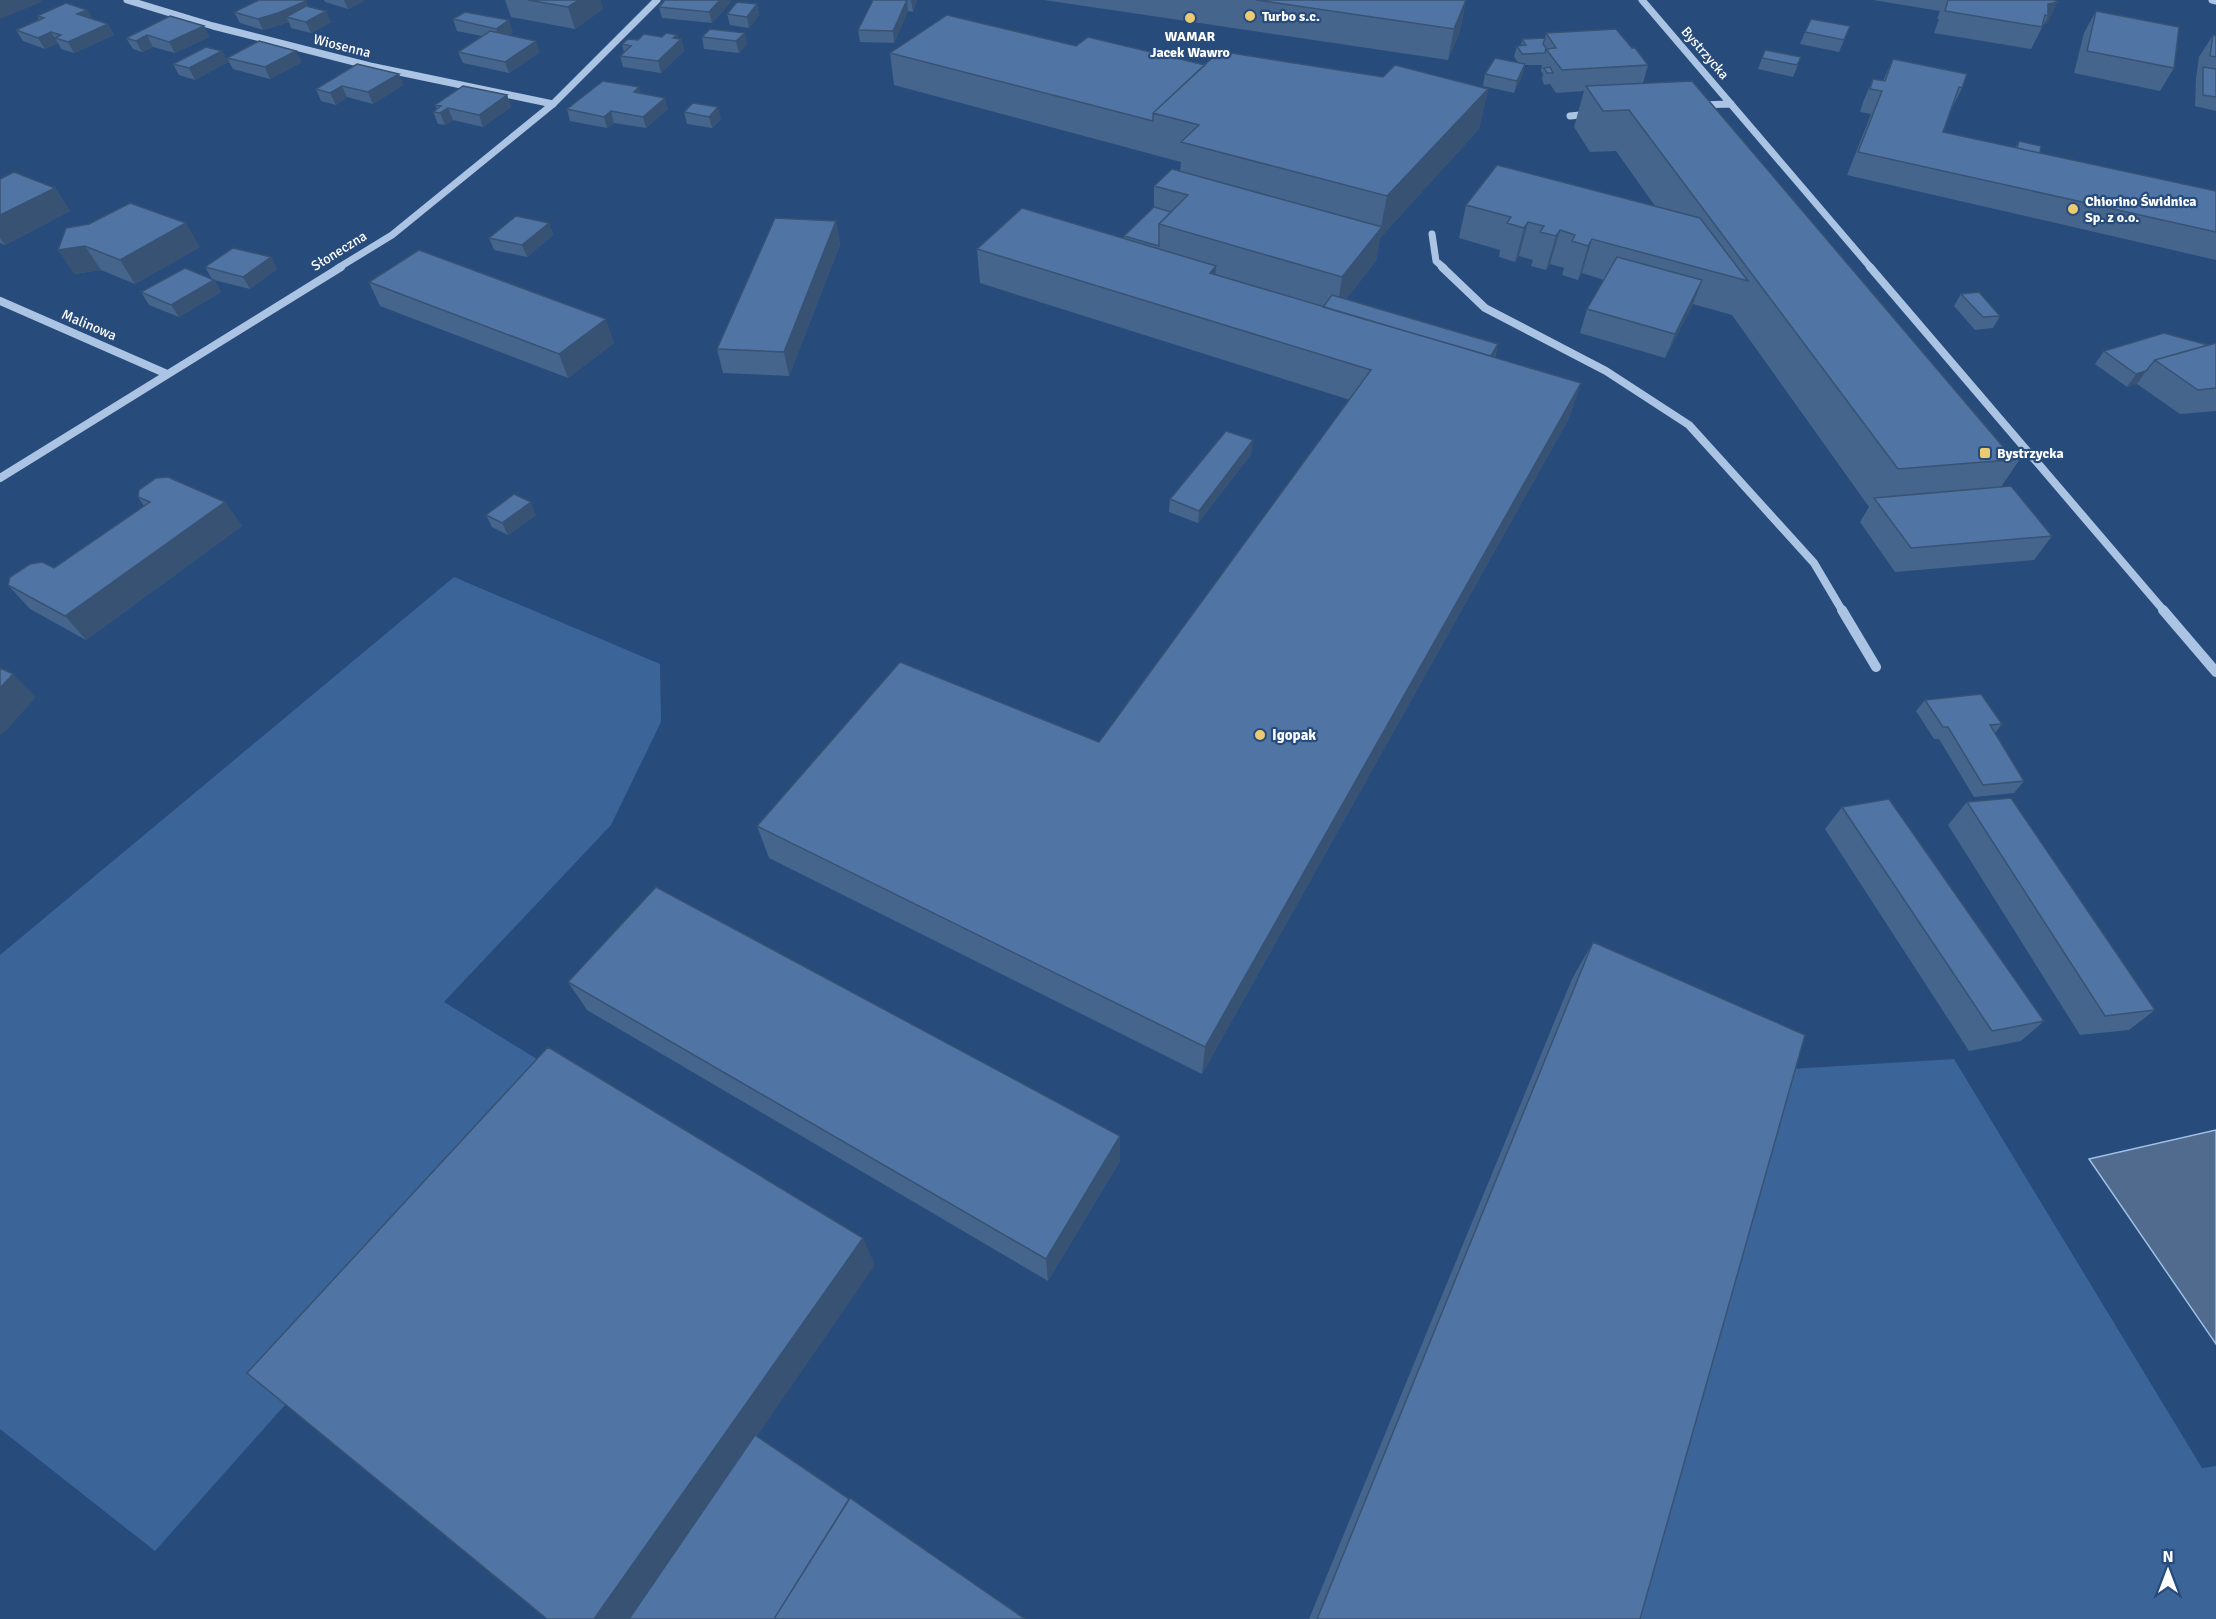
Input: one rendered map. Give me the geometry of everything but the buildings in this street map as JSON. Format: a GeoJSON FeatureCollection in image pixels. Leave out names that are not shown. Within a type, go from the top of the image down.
{"type":"FeatureCollection","features":[{"type":"Feature","properties":{"kind":"street","name":"Wiosenna"},"geometry":{"type":"LineString","coordinates":[[127,0],[213,26],[370,66],[553,104]]}},
{"type":"Feature","properties":{"kind":"street","name":"Słoneczna"},"geometry":{"type":"LineString","coordinates":[[0,478],[392,235],[553,104],[657,0]]}},
{"type":"Feature","properties":{"kind":"street","name":"Bystrzycka"},"geometry":{"type":"LineString","coordinates":[[1642,0],[2216,672]]}},
{"type":"Feature","properties":{"kind":"street"},"geometry":{"type":"LineString","coordinates":[[1690,106],[1731,104]]}},
{"type":"Feature","properties":{"kind":"street"},"geometry":{"type":"LineString","coordinates":[[1570,116],[1602,113]]}},
{"type":"Feature","properties":{"kind":"street"},"geometry":{"type":"LineString","coordinates":[[1432,234],[1436,261],[1485,308],[1606,371],[1689,425],[1814,563],[1876,667]]}},
{"type":"Feature","properties":{"kind":"street","name":"Malinowa"},"geometry":{"type":"LineString","coordinates":[[0,301],[167,374]]}},
{"type":"Feature","properties":{"kind":"shaded area"},"geometry":{"type":"Polygon","coordinates":[[[454,577],[660,664],[661,722],[611,825],[444,1002],[573,1081],[155,1551],[0,1429],[0,955],[454,577]]]}},
{"type":"Feature","properties":{"kind":"shaded area"},"geometry":{"type":"Polygon","coordinates":[[[1954,1059],[2202,1468],[2216,1466],[2216,1619],[1612,1619],[1774,1070],[1954,1059]]]}},
{"type":"Feature","properties":{"kind":"shaded area"},"geometry":{"type":"Polygon","coordinates":[[[2216,1130],[2216,1344],[2089,1159],[2216,1130]]]}},
{"type":"Feature","properties":{"kind":"place","name":"Turbo s.c."},"geometry":{"type":"Point","coordinates":[1250,16]}},
{"type":"Feature","properties":{"kind":"place","name":"WAMAR Jacek Wawro"},"geometry":{"type":"Point","coordinates":[1190,18]}},
{"type":"Feature","properties":{"kind":"place","name":"Chiorino Świdnica Sp. z o.o."},"geometry":{"type":"Point","coordinates":[2073,209]}},
{"type":"Feature","properties":{"kind":"place","name":"Bystrzycka"},"geometry":{"type":"Point","coordinates":[1985,453]}},
{"type":"Feature","properties":{"kind":"place","name":"Igopak"},"geometry":{"type":"Point","coordinates":[1260,735]}}]}
